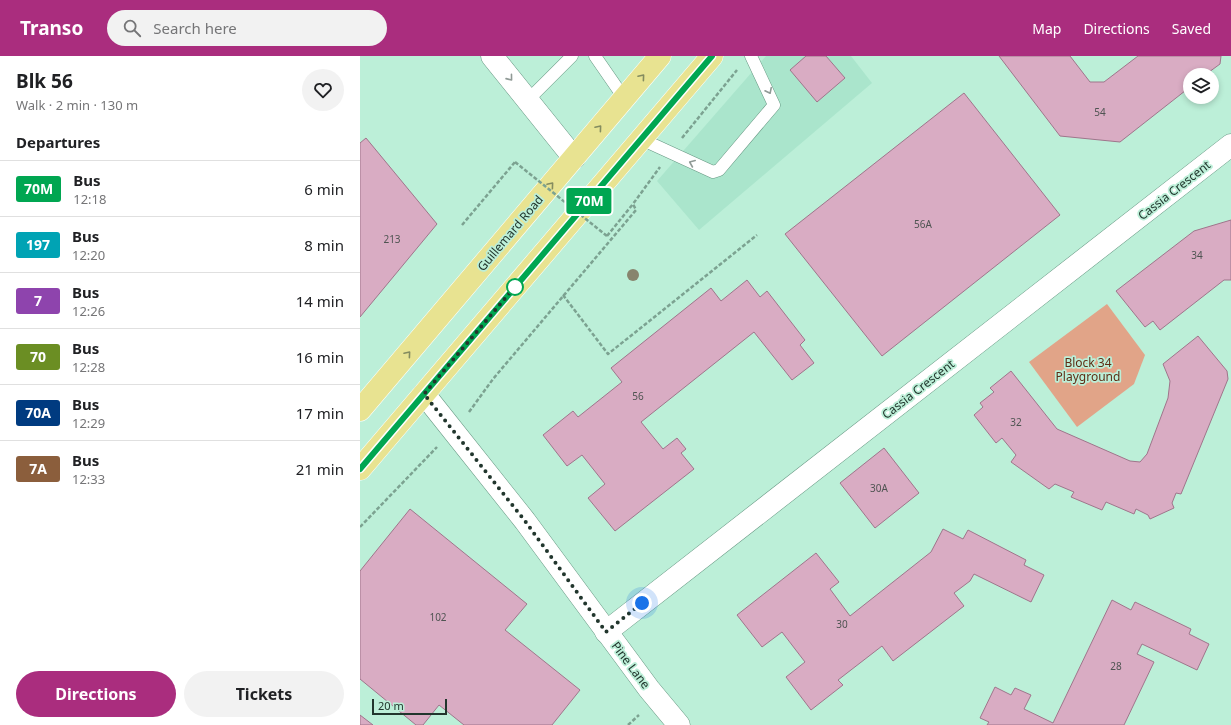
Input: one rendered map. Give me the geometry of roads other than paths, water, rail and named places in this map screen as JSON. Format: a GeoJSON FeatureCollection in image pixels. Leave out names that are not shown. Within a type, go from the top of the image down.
{"type":"FeatureCollection","features":[{"type":"Feature","properties":{"kind":"main road","name":"Guillemard Road"},"geometry":{"type":"LineString","coordinates":[[360,410],[660,56]]}},
{"type":"Feature","properties":{"kind":"main road"},"geometry":{"type":"LineString","coordinates":[[360,469],[712,56]]}},
{"type":"Feature","properties":{"kind":"street"},"geometry":{"type":"LineString","coordinates":[[492,56],[574,158]]}},
{"type":"Feature","properties":{"kind":"street","name":"Cassia Crescent"},"geometry":{"type":"LineString","coordinates":[[606,632],[1231,146]]}},
{"type":"Feature","properties":{"kind":"street","name":"Pine Lane"},"geometry":{"type":"LineString","coordinates":[[424,394],[525,521],[649,689],[679,725]]}},
{"type":"Feature","properties":{"kind":"lane"},"geometry":{"type":"LineString","coordinates":[[528,100],[572,56]]}},
{"type":"Feature","properties":{"kind":"lane"},"geometry":{"type":"LineString","coordinates":[[594,56],[624,98]]}},
{"type":"Feature","properties":{"kind":"lane"},"geometry":{"type":"LineString","coordinates":[[641,139],[716,172],[719,170],[773,109],[774,102],[751,56]]}},
{"type":"Feature","properties":{"kind":"park label","name":"Block 34 Playground"},"geometry":{"type":"Point","coordinates":[1088,369]}}]}
